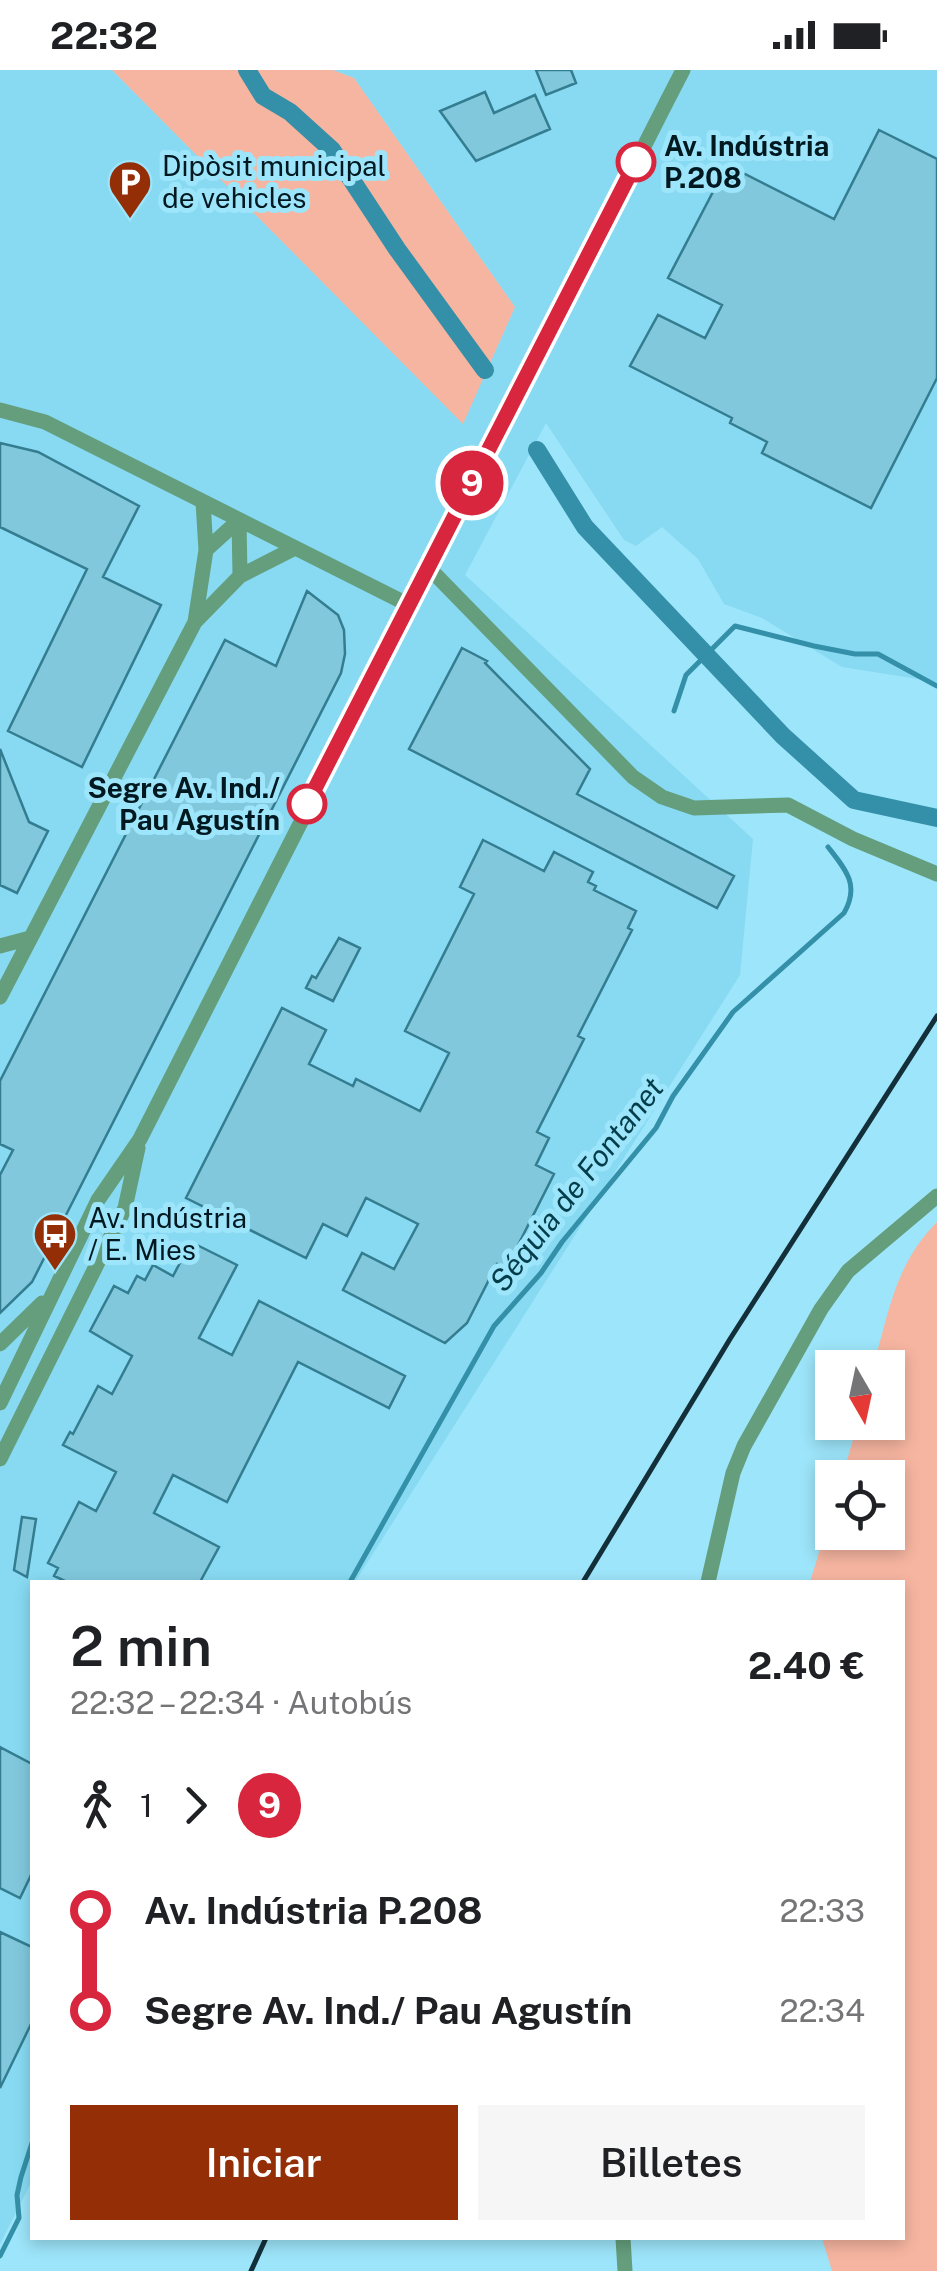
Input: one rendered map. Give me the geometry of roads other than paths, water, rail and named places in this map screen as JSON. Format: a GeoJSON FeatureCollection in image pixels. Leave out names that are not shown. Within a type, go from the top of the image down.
{"type":"FeatureCollection","features":[{"type":"Feature","properties":{"kind":"street"},"geometry":{"type":"LineString","coordinates":[[0,1402],[98,1200],[140,1139],[408,604],[683,70]]}},
{"type":"Feature","properties":{"kind":"street"},"geometry":{"type":"LineString","coordinates":[[0,410],[45,422],[408,604]]}},
{"type":"Feature","properties":{"kind":"street"},"geometry":{"type":"LineString","coordinates":[[195,622],[206,550],[203,502]]}},
{"type":"Feature","properties":{"kind":"street"},"geometry":{"type":"LineString","coordinates":[[206,550],[239,520]]}},
{"type":"Feature","properties":{"kind":"street"},"geometry":{"type":"LineString","coordinates":[[239,520],[240,576]]}},
{"type":"Feature","properties":{"kind":"street"},"geometry":{"type":"LineString","coordinates":[[0,997],[195,622],[240,576],[295,548]]}},
{"type":"Feature","properties":{"kind":"street"},"geometry":{"type":"LineString","coordinates":[[428,567],[648,789],[694,808],[788,804],[853,839],[937,874]]}},
{"type":"Feature","properties":{"kind":"street"},"geometry":{"type":"LineString","coordinates":[[0,946],[30,938]]}},
{"type":"Feature","properties":{"kind":"street"},"geometry":{"type":"LineString","coordinates":[[0,1458],[125,1208],[140,1139]]}},
{"type":"Feature","properties":{"kind":"street"},"geometry":{"type":"LineString","coordinates":[[708,1580],[733,1473],[744,1446],[821,1309],[848,1271],[937,1196]]}},
{"type":"Feature","properties":{"kind":"street"},"geometry":{"type":"LineString","coordinates":[[0,1344],[52,1293]]}},
{"type":"Feature","properties":{"kind":"street"},"geometry":{"type":"LineString","coordinates":[[623,2240],[625,2271]]}},
{"type":"Feature","properties":{"kind":"waterway"},"geometry":{"type":"LineString","coordinates":[[247,70],[263,96],[290,112],[332,150],[397,249],[485,370]]}},
{"type":"Feature","properties":{"kind":"waterway"},"geometry":{"type":"LineString","coordinates":[[537,450],[585,527],[783,736],[854,800],[937,818]]}},
{"type":"Feature","properties":{"kind":"waterway","name":"Séquia de Fontanet"},"geometry":{"type":"LineString","coordinates":[[674,711],[686,675],[735,626],[814,646],[878,654],[937,686]]}},
{"type":"Feature","properties":{"kind":"waterway","name":"Séquia de Fontanet"},"geometry":{"type":"LineString","coordinates":[[351,1580],[494,1326],[656,1128],[673,1096],[733,1012],[844,913],[851,886],[828,847]]}},
{"type":"Feature","properties":{"kind":"waterway","name":"Séquia de Fontanet"},"geometry":{"type":"LineString","coordinates":[[0,2256],[19,2218],[17,2195],[30,2149]]}},
{"type":"Feature","properties":{"kind":"railway"},"geometry":{"type":"LineString","coordinates":[[584,1580],[730,1339],[937,1016]]}},
{"type":"Feature","properties":{"kind":"railway"},"geometry":{"type":"LineString","coordinates":[[251,2271],[265,2240]]}},
{"type":"Feature","properties":{"kind":"place","name":"Av. Indústria P.208"},"geometry":{"type":"Point","coordinates":[636,162]}},
{"type":"Feature","properties":{"kind":"place","name":"Dipòsit municipal de vehicles"},"geometry":{"type":"Point","coordinates":[130,220]}},
{"type":"Feature","properties":{"kind":"place","name":"Segre Av. Ind./ Pau Agustín"},"geometry":{"type":"Point","coordinates":[307,804]}},
{"type":"Feature","properties":{"kind":"place","name":"Av. Indústria / E. Mies"},"geometry":{"type":"Point","coordinates":[55,1272]}}]}
